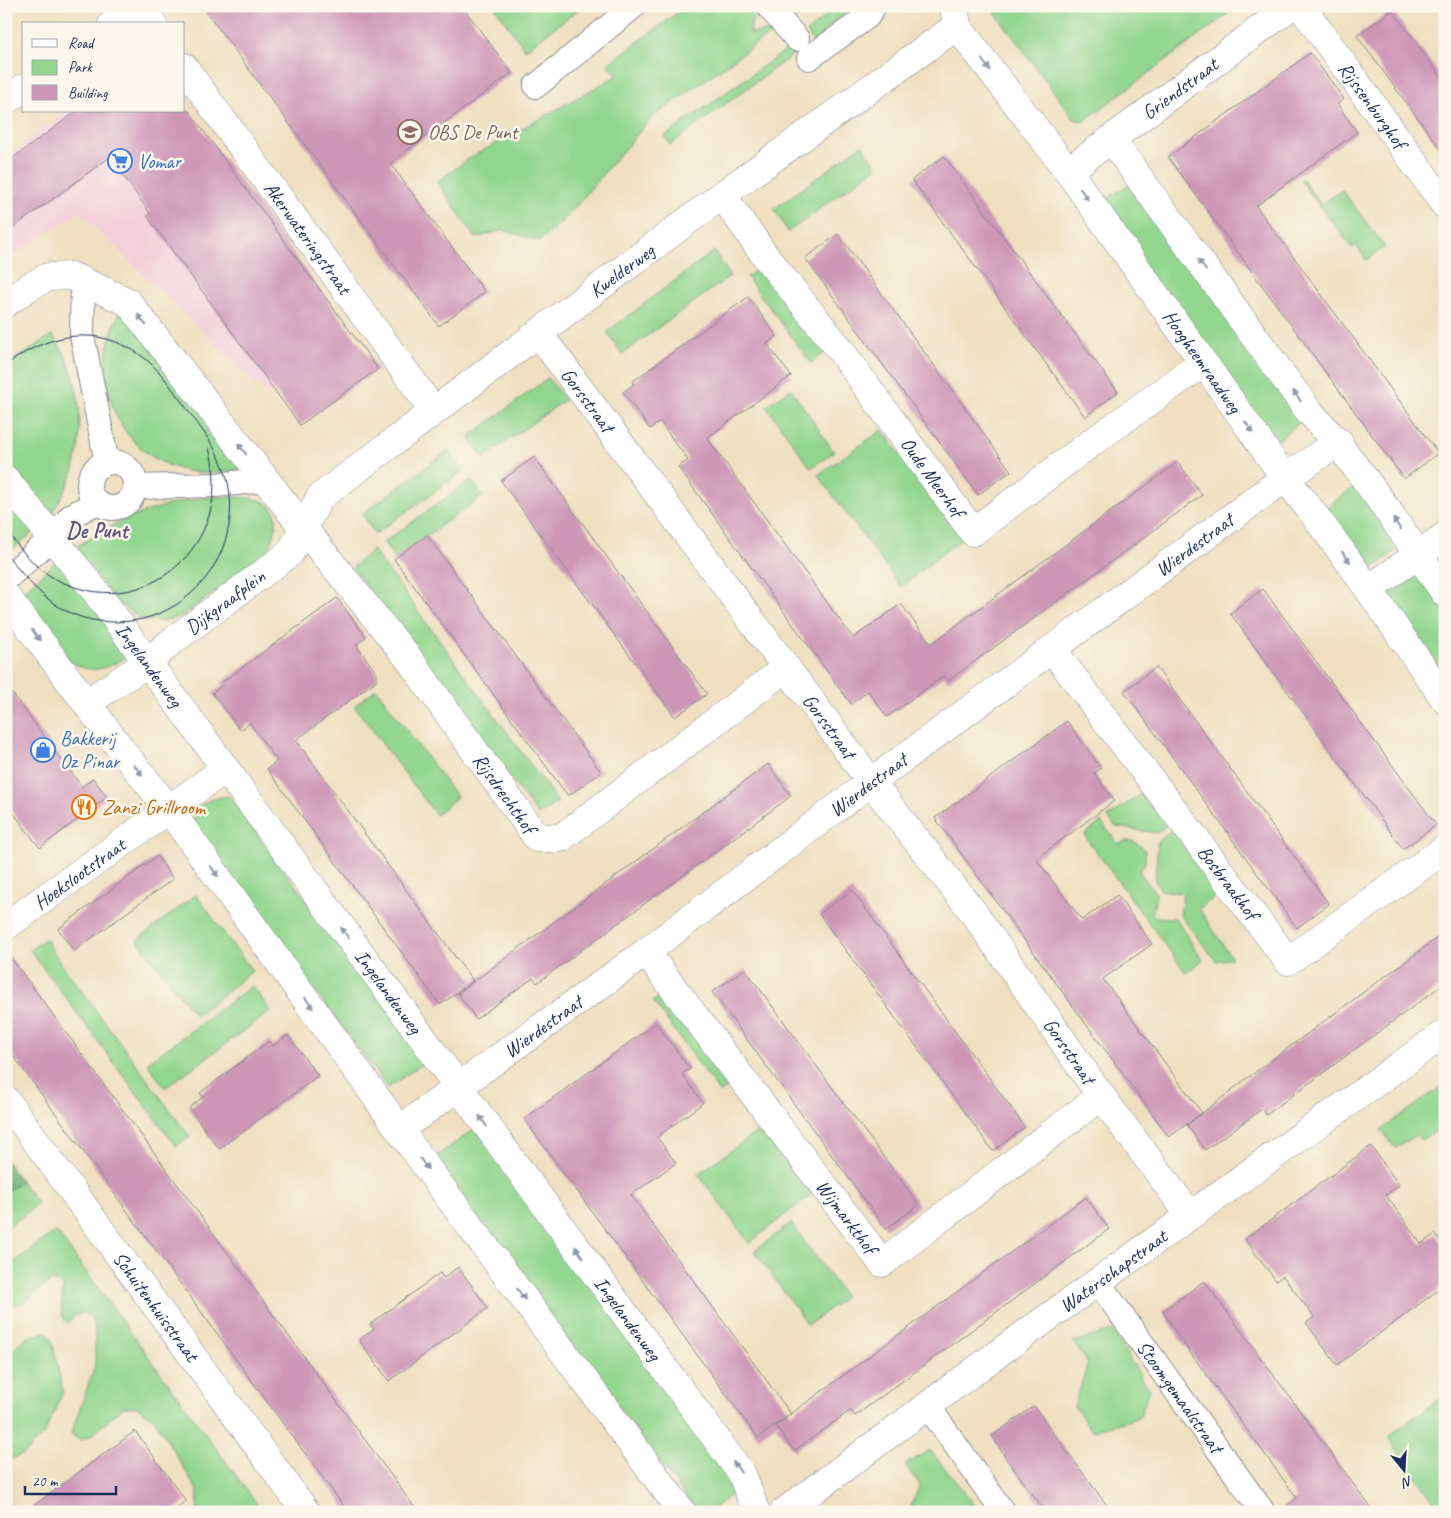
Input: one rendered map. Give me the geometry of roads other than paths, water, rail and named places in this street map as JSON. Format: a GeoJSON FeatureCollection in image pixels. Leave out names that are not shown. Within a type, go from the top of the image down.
{"type":"FeatureCollection","features":[{"type":"Feature","properties":{"kind":"street"},"geometry":{"type":"LineString","coordinates":[[115,22],[136,6]]}},
{"type":"Feature","properties":{"kind":"street"},"geometry":{"type":"LineString","coordinates":[[140,6],[152,22]]}},
{"type":"Feature","properties":{"kind":"street"},"geometry":{"type":"LineString","coordinates":[[536,86],[634,6]]}},
{"type":"Feature","properties":{"kind":"street"},"geometry":{"type":"LineString","coordinates":[[768,6],[803,48],[867,17],[874,6]]}},
{"type":"Feature","properties":{"kind":"street","name":"Griendstraat"},"geometry":{"type":"LineString","coordinates":[[1068,171],[1291,6]]}},
{"type":"Feature","properties":{"kind":"street","name":"Rijssenburghof"},"geometry":{"type":"LineString","coordinates":[[1301,6],[1445,205]]}},
{"type":"Feature","properties":{"kind":"street","name":"Hoogheemraadweg"},"geometry":{"type":"LineString","coordinates":[[955,16],[1068,171],[1285,478],[1313,512],[1369,589],[1445,700]]}},
{"type":"Feature","properties":{"kind":"street","name":"Kwelderweg"},"geometry":{"type":"LineString","coordinates":[[304,529],[320,497],[433,410],[538,334],[722,195],[955,16]]}},
{"type":"Feature","properties":{"kind":"street","name":"Akerwateringstraat"},"geometry":{"type":"LineString","coordinates":[[185,68],[433,410]]}},
{"type":"Feature","properties":{"kind":"street"},"geometry":{"type":"LineString","coordinates":[[6,100],[22,89]]}},
{"type":"Feature","properties":{"kind":"street"},"geometry":{"type":"LineString","coordinates":[[1111,139],[1306,408],[1338,442],[1445,593]]}},
{"type":"Feature","properties":{"kind":"street","name":"Oude Meerhof"},"geometry":{"type":"LineString","coordinates":[[722,195],[766,257],[838,347],[973,532],[1091,443],[1203,363]]}},
{"type":"Feature","properties":{"kind":"street"},"geometry":{"type":"LineString","coordinates":[[6,303],[48,277],[71,276],[128,302],[304,529]]}},
{"type":"Feature","properties":{"kind":"street"},"geometry":{"type":"LineString","coordinates":[[83,280],[82,335],[107,463]]}},
{"type":"Feature","properties":{"kind":"street","name":"Gorsstraat"},"geometry":{"type":"LineString","coordinates":[[538,334],[871,782],[973,912],[1101,1096],[1190,1215]]}},
{"type":"Feature","properties":{"kind":"street","name":"Wierdestraat"},"geometry":{"type":"LineString","coordinates":[[400,1130],[646,952],[871,782],[1285,478],[1338,442]]}},
{"type":"Feature","properties":{"kind":"street"},"geometry":{"type":"LineString","coordinates":[[107,463],[119,463],[126,466],[135,479],[133,494],[124,505],[110,507],[97,502],[92,496],[90,482],[96,468],[107,463]]}},
{"type":"Feature","properties":{"kind":"street","name":"Ingelandenweg"},"geometry":{"type":"LineString","coordinates":[[6,480],[53,537],[147,663],[742,1474],[756,1512]]}},
{"type":"Feature","properties":{"kind":"street"},"geometry":{"type":"LineString","coordinates":[[135,487],[215,485],[266,480]]}},
{"type":"Feature","properties":{"kind":"street"},"geometry":{"type":"LineString","coordinates":[[6,579],[53,537],[71,516],[97,502]]}},
{"type":"Feature","properties":{"kind":"street","name":"Rijsdrechthof"},"geometry":{"type":"LineString","coordinates":[[304,529],[409,659],[537,838],[561,838],[786,668]]}},
{"type":"Feature","properties":{"kind":"street","name":"Dijkgraafplein"},"geometry":{"type":"LineString","coordinates":[[88,702],[147,663],[171,642],[290,553],[304,529]]}},
{"type":"Feature","properties":{"kind":"street"},"geometry":{"type":"LineString","coordinates":[[1369,589],[1445,536]]}},
{"type":"Feature","properties":{"kind":"street"},"geometry":{"type":"LineString","coordinates":[[6,596],[88,702],[120,748],[186,832],[400,1130],[682,1512]]}},
{"type":"Feature","properties":{"kind":"street","name":"Bosbraakhof"},"geometry":{"type":"LineString","coordinates":[[1052,649],[1288,961],[1445,849]]}},
{"type":"Feature","properties":{"kind":"street","name":"Hoekslootstraat"},"geometry":{"type":"LineString","coordinates":[[6,926],[168,808],[225,769]]}},
{"type":"Feature","properties":{"kind":"street","name":"Wijmarkthof"},"geometry":{"type":"LineString","coordinates":[[646,952],[882,1263],[1101,1096]]}},
{"type":"Feature","properties":{"kind":"street","name":"Waterschapstraat"},"geometry":{"type":"LineString","coordinates":[[784,1512],[1190,1215],[1445,1033]]}},
{"type":"Feature","properties":{"kind":"street","name":"Schuitenhuisstraat"},"geometry":{"type":"LineString","coordinates":[[6,1100],[306,1512]]}},
{"type":"Feature","properties":{"kind":"street","name":"Stoomgemaalstraat"},"geometry":{"type":"LineString","coordinates":[[1098,1282],[1262,1512]]}},
{"type":"Feature","properties":{"kind":"street"},"geometry":{"type":"LineString","coordinates":[[928,1406],[1003,1512]]}},
{"type":"Feature","properties":{"kind":"tram line"},"geometry":{"type":"LineString","coordinates":[[6,365],[41,345],[77,336],[113,341],[131,349],[158,371],[207,437],[222,463],[230,497],[229,522],[223,546],[212,568],[197,588],[178,603],[156,615],[131,621],[110,622],[91,620],[74,614],[44,596],[31,584],[6,553]]}},
{"type":"Feature","properties":{"kind":"tram line"},"geometry":{"type":"LineString","coordinates":[[6,530],[33,563],[54,578],[87,590],[120,592],[150,584],[175,567],[196,544],[209,516],[214,483],[209,448]]}},
{"type":"Feature","properties":{"kind":"place","name":"OBS De Punt"},"geometry":{"type":"Point","coordinates":[410,132]}},
{"type":"Feature","properties":{"kind":"place","name":"Vomar"},"geometry":{"type":"Point","coordinates":[120,161]}},
{"type":"Feature","properties":{"kind":"place","name":"Bakkerij Oz Pinar"},"geometry":{"type":"Point","coordinates":[43,750]}},
{"type":"Feature","properties":{"kind":"place","name":"Zanzi Grillroom"},"geometry":{"type":"Point","coordinates":[84,807]}},
{"type":"Feature","properties":{"kind":"district","name":"De Punt"},"geometry":{"type":"Point","coordinates":[97,530]}}]}
